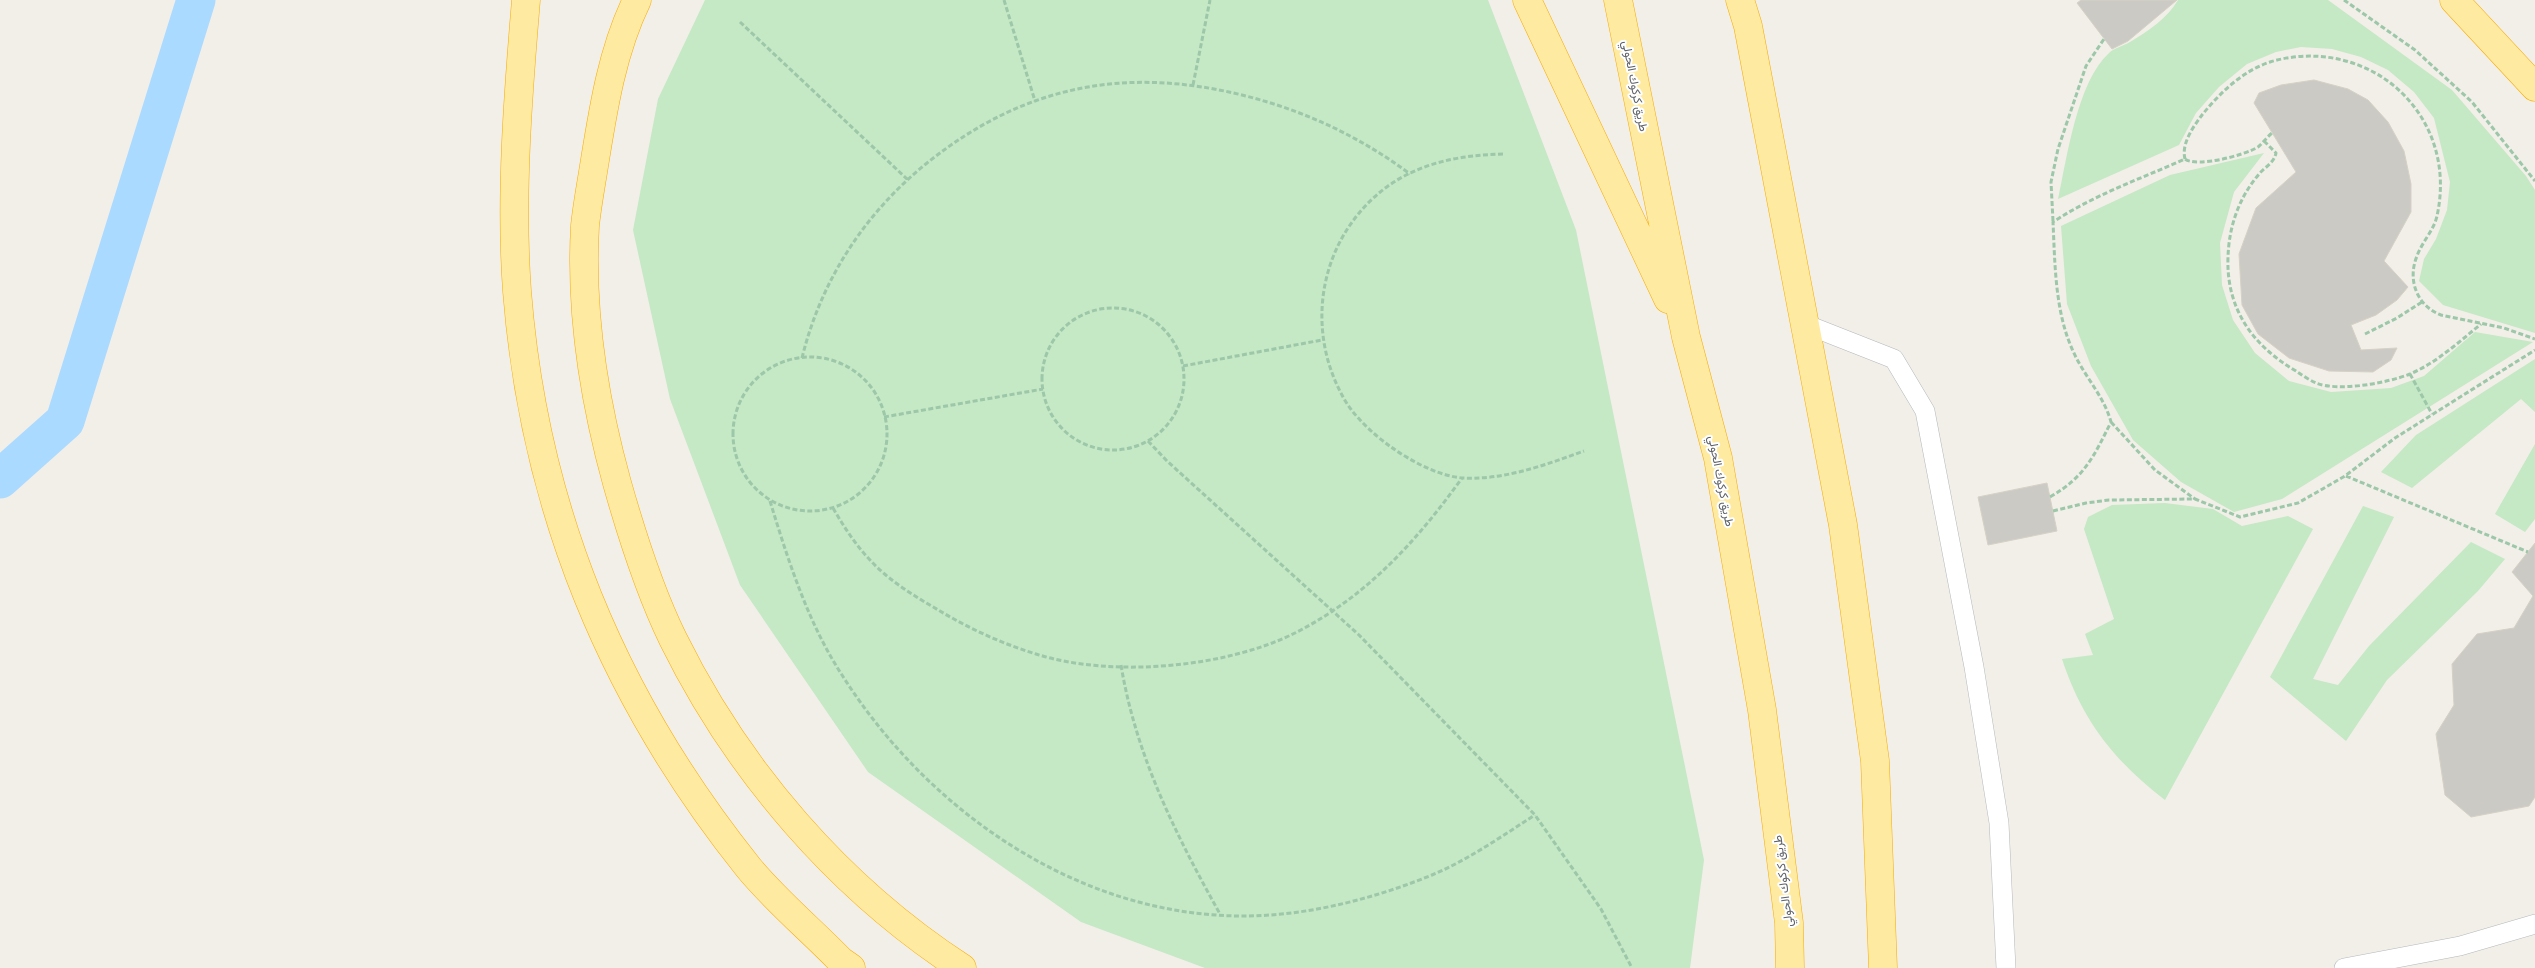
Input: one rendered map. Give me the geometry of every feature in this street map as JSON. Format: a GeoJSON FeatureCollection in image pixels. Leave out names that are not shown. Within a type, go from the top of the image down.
{"type":"FeatureCollection","features":[{"type":"Feature","properties":{"kind":"highway"},"geometry":{"type":"LineString","coordinates":[[526,0],[519,82],[515,221],[517,290],[532,404],[543,461],[564,535],[592,608],[623,675],[659,742],[749,868],[841,961],[851,968]]}},
{"type":"Feature","properties":{"kind":"highway"},"geometry":{"type":"LineString","coordinates":[[638,0],[610,78],[602,116],[586,225],[587,334],[602,428],[625,512],[646,576],[673,639],[714,713],[807,836],[854,884],[904,927],[962,968]]}},
{"type":"Feature","properties":{"kind":"highway"},"geometry":{"type":"LineString","coordinates":[[1527,0],[1686,336]]}},
{"type":"Feature","properties":{"kind":"highway","name":"طريق كركوك الحولي"},"geometry":{"type":"LineString","coordinates":[[1618,0],[1686,336],[1718,458],[1762,710],[1789,923],[1790,968]]}},
{"type":"Feature","properties":{"kind":"highway"},"geometry":{"type":"LineString","coordinates":[[1740,0],[1748,26],[1843,525],[1875,761],[1883,968]]}},
{"type":"Feature","properties":{"kind":"highway"},"geometry":{"type":"LineString","coordinates":[[2454,0],[2535,87]]}},
{"type":"Feature","properties":{"kind":"lane"},"geometry":{"type":"LineString","coordinates":[[1805,324],[1894,359],[1925,410],[1974,667],[1999,823],[2006,968]]}},
{"type":"Feature","properties":{"kind":"lane"},"geometry":{"type":"LineString","coordinates":[[2344,968],[2460,946],[2535,924]]}},
{"type":"Feature","properties":{"kind":"path"},"geometry":{"type":"LineString","coordinates":[[1004,0],[1035,101]]}},
{"type":"Feature","properties":{"kind":"path"},"geometry":{"type":"LineString","coordinates":[[1193,85],[1210,0]]}},
{"type":"Feature","properties":{"kind":"path"},"geometry":{"type":"LineString","coordinates":[[2344,0],[2415,50],[2472,102],[2535,181]]}},
{"type":"Feature","properties":{"kind":"path"},"geometry":{"type":"LineString","coordinates":[[740,22],[907,179]]}},
{"type":"Feature","properties":{"kind":"path"},"geometry":{"type":"LineString","coordinates":[[2104,39],[2086,66],[2058,149],[2051,182],[2056,280],[2067,336],[2073,353],[2107,408],[2111,422],[2155,470],[2195,499],[2240,518],[2298,502],[2345,476],[2395,438],[2535,350]]}},
{"type":"Feature","properties":{"kind":"path"},"geometry":{"type":"LineString","coordinates":[[2272,132],[2264,141],[2246,152],[2203,163],[2189,162],[2185,159],[2183,152],[2195,124],[2215,100],[2238,79],[2269,62],[2309,56],[2334,57],[2349,61],[2389,82],[2409,102],[2422,120],[2439,157],[2440,190],[2437,217],[2417,255],[2413,271],[2415,290],[2422,302],[2432,311],[2441,315],[2504,328],[2535,339]]}},
{"type":"Feature","properties":{"kind":"path"},"geometry":{"type":"LineString","coordinates":[[802,358],[813,320],[833,276],[850,244],[872,215],[907,179],[946,148],[978,126],[1035,101],[1091,85],[1125,82],[1173,82],[1193,85],[1252,97],[1320,120],[1387,157],[1410,174]]}},
{"type":"Feature","properties":{"kind":"path"},"geometry":{"type":"LineString","coordinates":[[2264,141],[2276,153],[2275,157],[2259,174],[2234,215],[2228,259],[2231,290],[2244,325],[2260,346],[2281,362],[2316,383],[2338,386],[2370,384],[2410,374],[2426,366],[2481,324]]}},
{"type":"Feature","properties":{"kind":"path"},"geometry":{"type":"LineString","coordinates":[[1503,154],[1475,154],[1448,159],[1410,174],[1375,197],[1357,214],[1342,236],[1331,260],[1324,289],[1322,340],[1330,371],[1343,397],[1374,433],[1404,456],[1428,468],[1462,478],[1515,473],[1584,451]]}},
{"type":"Feature","properties":{"kind":"path"},"geometry":{"type":"LineString","coordinates":[[2053,222],[2076,207],[2108,191],[2185,159]]}},
{"type":"Feature","properties":{"kind":"path"},"geometry":{"type":"LineString","coordinates":[[2365,334],[2397,318],[2422,302]]}},
{"type":"Feature","properties":{"kind":"path"},"geometry":{"type":"LineString","coordinates":[[1102,309],[1124,309],[1145,316],[1163,328],[1176,346],[1183,366],[1184,384],[1181,401],[1173,417],[1163,430],[1148,441],[1130,448],[1110,450],[1091,447],[1073,437],[1058,424],[1048,407],[1043,389],[1043,367],[1055,340],[1063,328],[1081,316],[1102,309]]}},
{"type":"Feature","properties":{"kind":"path"},"geometry":{"type":"LineString","coordinates":[[1183,366],[1322,340]]}},
{"type":"Feature","properties":{"kind":"path"},"geometry":{"type":"LineString","coordinates":[[802,358],[823,358],[842,364],[860,376],[874,391],[887,429],[886,450],[879,469],[867,486],[851,499],[833,508],[811,511],[797,510],[770,501],[753,487],[741,470],[734,450],[733,428],[738,407],[748,389],[762,373],[781,363],[802,358]]}},
{"type":"Feature","properties":{"kind":"path"},"geometry":{"type":"LineString","coordinates":[[2410,374],[2432,414]]}},
{"type":"Feature","properties":{"kind":"path"},"geometry":{"type":"LineString","coordinates":[[884,417],[1043,389]]}},
{"type":"Feature","properties":{"kind":"path"},"geometry":{"type":"LineString","coordinates":[[2050,497],[2066,488],[2092,460],[2111,422]]}},
{"type":"Feature","properties":{"kind":"path"},"geometry":{"type":"LineString","coordinates":[[1148,441],[1167,461],[1332,610],[1535,815],[1601,909],[1632,968]]}},
{"type":"Feature","properties":{"kind":"path"},"geometry":{"type":"LineString","coordinates":[[2345,476],[2528,552]]}},
{"type":"Feature","properties":{"kind":"path"},"geometry":{"type":"LineString","coordinates":[[833,508],[849,536],[871,562],[896,583],[950,617],[977,631],[1036,654],[1064,661],[1121,666],[1176,665],[1230,656],[1262,647],[1295,632],[1332,610],[1387,568],[1415,540],[1462,478]]}},
{"type":"Feature","properties":{"kind":"path"},"geometry":{"type":"LineString","coordinates":[[2053,511],[2086,502],[2109,500],[2195,499]]}},
{"type":"Feature","properties":{"kind":"path"},"geometry":{"type":"LineString","coordinates":[[770,501],[800,588],[841,674],[890,740],[923,776],[964,813],[1004,843],[1054,869],[1100,889],[1145,903],[1220,915],[1244,916],[1292,913],[1345,904],[1389,891],[1434,874],[1535,815]]}},
{"type":"Feature","properties":{"kind":"path"},"geometry":{"type":"LineString","coordinates":[[1121,666],[1131,716],[1158,795],[1220,915]]}},
{"type":"Feature","properties":{"kind":"green space"},"geometry":{"type":"Polygon","coordinates":[[[705,0],[1488,0],[1576,230],[1704,860],[1690,968],[1205,968],[1081,922],[868,772],[740,585],[670,399],[633,230],[658,99],[705,0]]]}},
{"type":"Feature","properties":{"kind":"green space"},"geometry":{"type":"Polygon","coordinates":[[[2178,0],[2328,0],[2452,90],[2526,176],[2535,190],[2535,333],[2443,305],[2419,281],[2424,259],[2436,239],[2447,210],[2450,182],[2434,118],[2414,92],[2388,70],[2361,57],[2332,49],[2301,47],[2276,52],[2247,64],[2219,87],[2196,113],[2179,145],[2058,199],[2081,101],[2098,66],[2111,51],[2130,42],[2157,24],[2169,13],[2178,0]]]}},
{"type":"Feature","properties":{"kind":"green space"},"geometry":{"type":"Polygon","coordinates":[[[2264,153],[2234,192],[2220,243],[2222,285],[2233,320],[2255,353],[2289,381],[2331,392],[2391,388],[2424,376],[2475,332],[2533,342],[2282,499],[2234,512],[2181,482],[2133,440],[2091,366],[2067,304],[2061,226],[2170,175],[2264,153]]]}},
{"type":"Feature","properties":{"kind":"green space"},"geometry":{"type":"Polygon","coordinates":[[[2535,359],[2535,412],[2521,399],[2412,488],[2381,472],[2416,435],[2535,359]]]}},
{"type":"Feature","properties":{"kind":"green space"},"geometry":{"type":"Polygon","coordinates":[[[2535,444],[2535,519],[2525,532],[2495,514],[2535,444]]]}},
{"type":"Feature","properties":{"kind":"green space"},"geometry":{"type":"Polygon","coordinates":[[[2165,503],[2213,509],[2242,526],[2288,516],[2313,529],[2165,800],[2130,770],[2102,738],[2079,701],[2062,659],[2093,655],[2085,634],[2114,619],[2084,529],[2088,517],[2112,505],[2165,503]]]}},
{"type":"Feature","properties":{"kind":"green space"},"geometry":{"type":"Polygon","coordinates":[[[2363,506],[2394,517],[2313,679],[2338,685],[2369,646],[2471,542],[2505,559],[2478,591],[2387,680],[2346,741],[2270,677],[2363,506]]]}},
{"type":"Feature","properties":{"kind":"building"},"geometry":{"type":"Polygon","coordinates":[[[2081,0],[2177,0],[2128,41],[2112,49],[2077,3],[2081,0]]]}},
{"type":"Feature","properties":{"kind":"building"},"geometry":{"type":"Polygon","coordinates":[[[2314,80],[2348,89],[2368,100],[2388,122],[2404,151],[2411,184],[2411,212],[2384,261],[2408,287],[2397,300],[2376,315],[2351,325],[2361,350],[2397,348],[2391,360],[2373,372],[2329,371],[2289,358],[2258,334],[2242,305],[2239,254],[2256,208],[2296,172],[2254,103],[2259,93],[2281,85],[2314,80]]]}},
{"type":"Feature","properties":{"kind":"building"},"geometry":{"type":"Polygon","coordinates":[[[2047,483],[2057,531],[1988,545],[1978,497],[2047,483]]]}},
{"type":"Feature","properties":{"kind":"building"},"geometry":{"type":"Polygon","coordinates":[[[2535,543],[2535,797],[2529,806],[2471,817],[2445,795],[2436,734],[2454,705],[2452,664],[2477,634],[2514,628],[2533,596],[2512,572],[2535,543]]]}},
{"type":"Feature","properties":{"kind":"waterway"},"geometry":{"type":"LineString","coordinates":[[0,479],[65,421],[196,0]]}}]}
